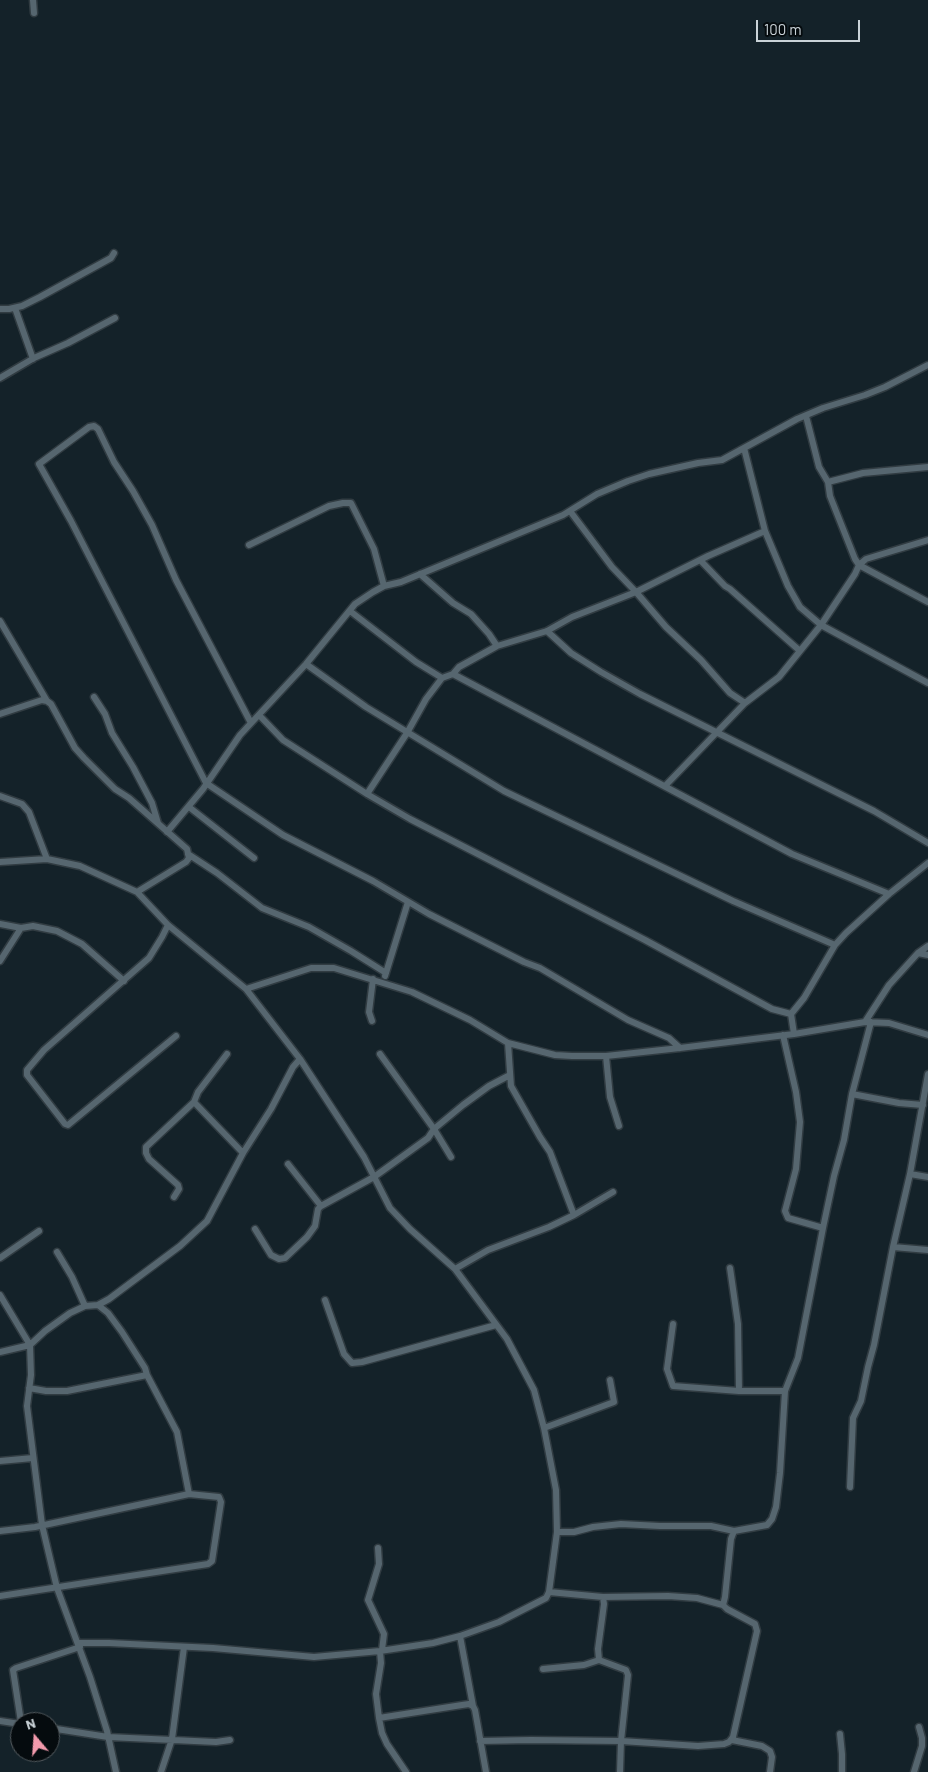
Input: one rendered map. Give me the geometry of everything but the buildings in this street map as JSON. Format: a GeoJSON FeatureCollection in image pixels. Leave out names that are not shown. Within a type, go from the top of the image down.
{"type":"FeatureCollection","features":[{"type":"Feature","properties":{"kind":"street"},"geometry":{"type":"LineString","coordinates":[[33,0],[34,14]]}},
{"type":"Feature","properties":{"kind":"street"},"geometry":{"type":"LineString","coordinates":[[0,309],[15,308],[40,297],[111,258],[114,253]]}},
{"type":"Feature","properties":{"kind":"street"},"geometry":{"type":"LineString","coordinates":[[15,308],[33,359]]}},
{"type":"Feature","properties":{"kind":"street"},"geometry":{"type":"LineString","coordinates":[[0,378],[33,359],[115,318]]}},
{"type":"Feature","properties":{"kind":"street"},"geometry":{"type":"LineString","coordinates":[[167,832],[189,807],[240,735],[306,664],[355,604],[384,586],[401,582],[570,511],[597,494],[628,481],[649,474],[698,463],[722,460],[823,408],[872,392],[928,364]]}},
{"type":"Feature","properties":{"kind":"street"},"geometry":{"type":"LineString","coordinates":[[806,416],[819,467],[828,482],[830,496],[855,559],[859,565],[928,602]]}},
{"type":"Feature","properties":{"kind":"street"},"geometry":{"type":"LineString","coordinates":[[251,723],[176,580],[147,517],[114,462],[98,429],[94,426],[89,427],[39,464],[71,521],[206,783],[283,835],[373,881],[408,902],[524,962],[540,968],[628,1020],[668,1038],[680,1048]]}},
{"type":"Feature","properties":{"kind":"street"},"geometry":{"type":"LineString","coordinates":[[744,448],[765,531],[788,586],[800,606],[821,624],[928,683]]}},
{"type":"Feature","properties":{"kind":"street"},"geometry":{"type":"LineString","coordinates":[[828,482],[863,473],[928,466]]}},
{"type":"Feature","properties":{"kind":"street"},"geometry":{"type":"LineString","coordinates":[[249,544],[329,506],[343,502],[351,503],[374,549],[384,586]]}},
{"type":"Feature","properties":{"kind":"street"},"geometry":{"type":"LineString","coordinates":[[570,511],[612,567],[666,627],[701,660],[730,693],[745,702]]}},
{"type":"Feature","properties":{"kind":"street"},"geometry":{"type":"LineString","coordinates":[[367,794],[407,733],[426,699],[442,678],[453,674],[459,667],[497,646],[547,631],[572,617],[636,592],[708,556],[765,531]]}},
{"type":"Feature","properties":{"kind":"street"},"geometry":{"type":"LineString","coordinates":[[665,786],[745,702],[779,677],[821,624],[859,565],[866,559],[928,540]]}},
{"type":"Feature","properties":{"kind":"street"},"geometry":{"type":"LineString","coordinates":[[701,561],[725,586],[800,651]]}},
{"type":"Feature","properties":{"kind":"street"},"geometry":{"type":"LineString","coordinates":[[420,574],[470,614],[489,634],[497,646]]}},
{"type":"Feature","properties":{"kind":"street"},"geometry":{"type":"LineString","coordinates":[[350,611],[416,662],[442,678]]}},
{"type":"Feature","properties":{"kind":"street"},"geometry":{"type":"LineString","coordinates":[[0,621],[47,701],[51,704],[75,748],[115,789],[129,798],[187,849],[189,858],[186,862],[137,892]]}},
{"type":"Feature","properties":{"kind":"street"},"geometry":{"type":"LineString","coordinates":[[547,631],[571,653],[601,672],[874,811],[928,843]]}},
{"type":"Feature","properties":{"kind":"street"},"geometry":{"type":"LineString","coordinates":[[0,639],[8,636]]}},
{"type":"Feature","properties":{"kind":"street"},"geometry":{"type":"LineString","coordinates":[[306,664],[366,707],[504,791],[733,901],[835,945]]}},
{"type":"Feature","properties":{"kind":"street"},"geometry":{"type":"LineString","coordinates":[[453,674],[792,854],[889,894]]}},
{"type":"Feature","properties":{"kind":"street"},"geometry":{"type":"LineString","coordinates":[[94,697],[152,803],[158,824]]}},
{"type":"Feature","properties":{"kind":"street"},"geometry":{"type":"LineString","coordinates":[[0,714],[42,700],[47,701]]}},
{"type":"Feature","properties":{"kind":"street"},"geometry":{"type":"LineString","coordinates":[[259,715],[283,740],[410,819],[645,940],[763,1004],[791,1014]]}},
{"type":"Feature","properties":{"kind":"street"},"geometry":{"type":"LineString","coordinates":[[0,796],[22,804],[28,812],[47,859]]}},
{"type":"Feature","properties":{"kind":"street"},"geometry":{"type":"LineString","coordinates":[[189,807],[254,858]]}},
{"type":"Feature","properties":{"kind":"street"},"geometry":{"type":"LineString","coordinates":[[188,854],[216,872],[262,908],[309,927],[386,974]]}},
{"type":"Feature","properties":{"kind":"street"},"geometry":{"type":"LineString","coordinates":[[0,862],[47,859],[80,866],[137,892],[168,924],[246,989],[300,1059],[364,1157],[390,1208],[454,1269],[507,1339],[534,1390],[544,1428],[556,1490],[557,1532],[549,1592],[546,1598],[498,1622],[460,1636],[433,1643],[314,1657],[213,1648],[109,1643],[79,1645],[13,1670],[19,1712]]}},
{"type":"Feature","properties":{"kind":"street"},"geometry":{"type":"LineString","coordinates":[[794,1034],[791,1014],[804,998],[835,945],[889,894],[928,862]]}},
{"type":"Feature","properties":{"kind":"street"},"geometry":{"type":"LineString","coordinates":[[383,982],[408,902]]}},
{"type":"Feature","properties":{"kind":"street"},"geometry":{"type":"LineString","coordinates":[[0,924],[21,928],[33,926],[57,930],[82,944],[124,981]]}},
{"type":"Feature","properties":{"kind":"street"},"geometry":{"type":"LineString","coordinates":[[168,924],[149,958],[44,1050],[27,1070],[27,1076],[65,1124],[68,1125],[176,1036]]}},
{"type":"Feature","properties":{"kind":"street"},"geometry":{"type":"LineString","coordinates":[[0,961],[21,928]]}},
{"type":"Feature","properties":{"kind":"street"},"geometry":{"type":"LineString","coordinates":[[557,1532],[574,1532],[593,1527],[621,1524],[711,1526],[734,1531],[767,1525],[772,1519],[776,1507],[780,1474],[785,1391],[798,1358],[823,1228],[844,1140],[868,1022],[889,985],[918,952],[928,946]]}},
{"type":"Feature","properties":{"kind":"street"},"geometry":{"type":"LineString","coordinates":[[918,952],[928,955]]}},
{"type":"Feature","properties":{"kind":"street"},"geometry":{"type":"LineString","coordinates":[[246,989],[311,968],[334,968],[412,992],[462,1016],[508,1043],[555,1055],[606,1056],[794,1034],[868,1022],[889,1023],[928,1035]]}},
{"type":"Feature","properties":{"kind":"street"},"geometry":{"type":"LineString","coordinates":[[372,1021],[369,1012],[373,979]]}},
{"type":"Feature","properties":{"kind":"street"},"geometry":{"type":"LineString","coordinates":[[783,1035],[796,1092],[800,1122],[796,1169],[785,1211],[788,1218],[823,1228]]}},
{"type":"Feature","properties":{"kind":"street"},"geometry":{"type":"LineString","coordinates":[[508,1043],[511,1086],[550,1152],[574,1215]]}},
{"type":"Feature","properties":{"kind":"street"},"geometry":{"type":"LineString","coordinates":[[174,1197],[179,1189],[178,1185],[149,1159],[146,1148],[194,1102],[198,1092],[227,1054]]}},
{"type":"Feature","properties":{"kind":"street"},"geometry":{"type":"LineString","coordinates":[[380,1054],[434,1129],[451,1157]]}},
{"type":"Feature","properties":{"kind":"street"},"geometry":{"type":"LineString","coordinates":[[606,1056],[610,1097],[619,1126]]}},
{"type":"Feature","properties":{"kind":"street"},"geometry":{"type":"LineString","coordinates":[[0,1352],[30,1345],[45,1330],[70,1313],[86,1306],[98,1305],[109,1299],[180,1246],[207,1221],[243,1153],[300,1059]]}},
{"type":"Feature","properties":{"kind":"street"},"geometry":{"type":"LineString","coordinates":[[850,1487],[853,1418],[861,1401],[910,1174],[928,1074]]}},
{"type":"Feature","properties":{"kind":"street"},"geometry":{"type":"LineString","coordinates":[[255,1229],[271,1255],[279,1259],[285,1258],[307,1237],[315,1226],[318,1209],[321,1206],[374,1177],[428,1138],[434,1129],[463,1105],[489,1086],[510,1075]]}},
{"type":"Feature","properties":{"kind":"street"},"geometry":{"type":"LineString","coordinates":[[852,1094],[899,1103],[923,1105]]}},
{"type":"Feature","properties":{"kind":"street"},"geometry":{"type":"LineString","coordinates":[[194,1102],[243,1153]]}},
{"type":"Feature","properties":{"kind":"street"},"geometry":{"type":"LineString","coordinates":[[288,1164],[321,1206]]}},
{"type":"Feature","properties":{"kind":"street"},"geometry":{"type":"LineString","coordinates":[[910,1174],[928,1177]]}},
{"type":"Feature","properties":{"kind":"street"},"geometry":{"type":"LineString","coordinates":[[454,1269],[488,1250],[550,1227],[613,1192]]}},
{"type":"Feature","properties":{"kind":"street"},"geometry":{"type":"LineString","coordinates":[[0,1258],[39,1231]]}},
{"type":"Feature","properties":{"kind":"street"},"geometry":{"type":"LineString","coordinates":[[893,1247],[928,1250]]}},
{"type":"Feature","properties":{"kind":"street"},"geometry":{"type":"LineString","coordinates":[[57,1252],[86,1306]]}},
{"type":"Feature","properties":{"kind":"street"},"geometry":{"type":"LineString","coordinates":[[730,1268],[738,1324],[739,1391]]}},
{"type":"Feature","properties":{"kind":"street"},"geometry":{"type":"LineString","coordinates":[[0,1295],[30,1345],[30,1388],[27,1406],[42,1525],[57,1588],[79,1645],[108,1737],[116,1772]]}},
{"type":"Feature","properties":{"kind":"street"},"geometry":{"type":"LineString","coordinates":[[325,1300],[344,1354],[352,1363],[362,1362],[496,1325]]}},
{"type":"Feature","properties":{"kind":"street"},"geometry":{"type":"LineString","coordinates":[[98,1305],[108,1313],[122,1332],[144,1368],[177,1432],[189,1494]]}},
{"type":"Feature","properties":{"kind":"street"},"geometry":{"type":"LineString","coordinates":[[673,1324],[667,1369],[672,1386],[739,1391],[785,1391]]}},
{"type":"Feature","properties":{"kind":"street"},"geometry":{"type":"LineString","coordinates":[[30,1388],[46,1391],[67,1391],[147,1375]]}},
{"type":"Feature","properties":{"kind":"street"},"geometry":{"type":"LineString","coordinates":[[544,1428],[614,1402],[610,1380]]}},
{"type":"Feature","properties":{"kind":"street"},"geometry":{"type":"LineString","coordinates":[[0,1461],[34,1458]]}},
{"type":"Feature","properties":{"kind":"street"},"geometry":{"type":"LineString","coordinates":[[0,1531],[42,1525],[189,1494],[219,1497],[220,1499],[212,1561],[208,1564],[0,1596]]}},
{"type":"Feature","properties":{"kind":"street"},"geometry":{"type":"LineString","coordinates":[[723,1605],[731,1539],[734,1531]]}},
{"type":"Feature","properties":{"kind":"street"},"geometry":{"type":"LineString","coordinates":[[378,1548],[379,1564],[368,1600],[384,1634],[376,1694],[379,1718],[387,1744],[406,1772]]}},
{"type":"Feature","properties":{"kind":"street"},"geometry":{"type":"LineString","coordinates":[[549,1592],[603,1597],[678,1596],[697,1598],[723,1605],[755,1624],[757,1631],[732,1740]]}},
{"type":"Feature","properties":{"kind":"street"},"geometry":{"type":"LineString","coordinates":[[599,1660],[598,1649],[604,1604],[603,1597]]}},
{"type":"Feature","properties":{"kind":"street"},"geometry":{"type":"LineString","coordinates":[[460,1636],[486,1772]]}},
{"type":"Feature","properties":{"kind":"street"},"geometry":{"type":"LineString","coordinates":[[162,1772],[172,1739],[184,1647]]}},
{"type":"Feature","properties":{"kind":"street"},"geometry":{"type":"LineString","coordinates":[[543,1669],[584,1665],[599,1660],[626,1670],[628,1675],[620,1741],[620,1772]]}},
{"type":"Feature","properties":{"kind":"street"},"geometry":{"type":"LineString","coordinates":[[379,1718],[469,1704],[472,1706]]}},
{"type":"Feature","properties":{"kind":"street"},"geometry":{"type":"LineString","coordinates":[[914,1772],[922,1746],[919,1728]]}},
{"type":"Feature","properties":{"kind":"street"},"geometry":{"type":"LineString","coordinates":[[60,1730],[108,1737],[216,1742],[230,1740]]}},
{"type":"Feature","properties":{"kind":"street"},"geometry":{"type":"LineString","coordinates":[[840,1734],[842,1772]]}},
{"type":"Feature","properties":{"kind":"street"},"geometry":{"type":"LineString","coordinates":[[480,1741],[620,1741],[698,1746],[724,1744],[732,1740],[762,1746],[770,1750],[772,1757],[770,1772]]}}]}
